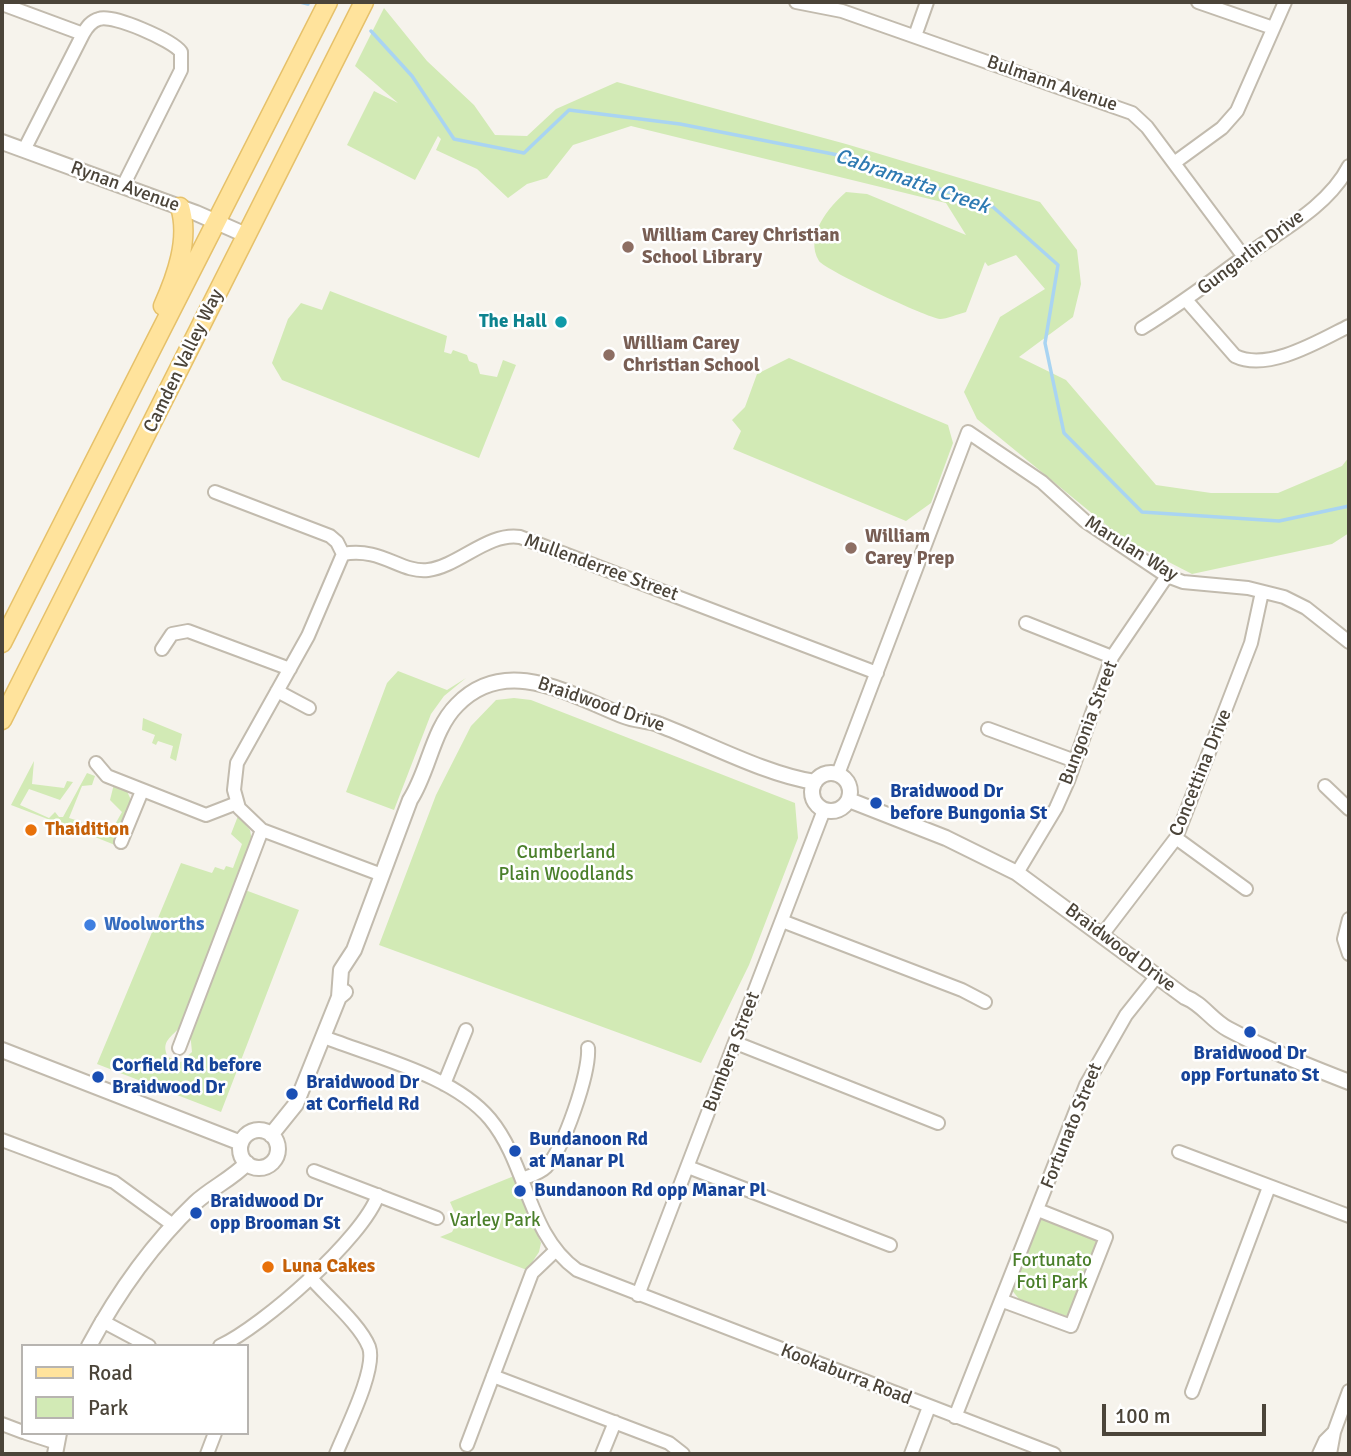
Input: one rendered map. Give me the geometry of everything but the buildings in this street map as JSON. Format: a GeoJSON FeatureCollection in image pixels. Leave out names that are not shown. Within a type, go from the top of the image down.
{"type":"FeatureCollection","features":[{"type":"Feature","properties":{"kind":"main road","name":"Camden Valley Way"},"geometry":{"type":"LineString","coordinates":[[2,643],[328,2]]}},
{"type":"Feature","properties":{"kind":"main road","name":"Camden Valley Way"},"geometry":{"type":"LineString","coordinates":[[4,716],[364,2]]}},
{"type":"Feature","properties":{"kind":"main road"},"geometry":{"type":"LineString","coordinates":[[106,437],[118,393],[172,284],[184,227],[180,207]]}},
{"type":"Feature","properties":{"kind":"street","name":"Bulmann Avenue"},"geometry":{"type":"LineString","coordinates":[[796,2],[842,11],[1119,106],[1147,127],[1244,257]]}},
{"type":"Feature","properties":{"kind":"street"},"geometry":{"type":"LineString","coordinates":[[915,36],[927,2]]}},
{"type":"Feature","properties":{"kind":"street"},"geometry":{"type":"LineString","coordinates":[[1198,2],[1273,28]]}},
{"type":"Feature","properties":{"kind":"street"},"geometry":{"type":"LineString","coordinates":[[1174,163],[1222,128],[1237,111],[1285,2]]}},
{"type":"Feature","properties":{"kind":"street"},"geometry":{"type":"LineString","coordinates":[[2,4],[83,34]]}},
{"type":"Feature","properties":{"kind":"street"},"geometry":{"type":"LineString","coordinates":[[24,150],[83,34],[93,22],[106,18],[164,38],[181,52],[181,70],[123,187]]}},
{"type":"Feature","properties":{"kind":"street","name":"Rynan Avenue"},"geometry":{"type":"LineString","coordinates":[[2,142],[180,207],[246,235]]}},
{"type":"Feature","properties":{"kind":"street","name":"Gungarlin Drive"},"geometry":{"type":"LineString","coordinates":[[1142,328],[1187,301],[1321,201],[1348,170]]}},
{"type":"Feature","properties":{"kind":"street"},"geometry":{"type":"LineString","coordinates":[[1187,301],[1235,356],[1245,361],[1292,354],[1349,326]]}},
{"type":"Feature","properties":{"kind":"street","name":"Marulan Way"},"geometry":{"type":"LineString","coordinates":[[877,673],[968,432],[1042,482],[1085,522],[1167,576],[1183,582],[1262,592],[1306,608],[1349,642]]}},
{"type":"Feature","properties":{"kind":"street"},"geometry":{"type":"LineString","coordinates":[[215,492],[330,536],[337,542],[343,554],[315,622],[237,763],[234,782],[237,803],[248,818],[262,830],[382,875]]}},
{"type":"Feature","properties":{"kind":"street","name":"Mullenderree Street"},"geometry":{"type":"LineString","coordinates":[[343,554],[367,551],[413,568],[430,570],[503,538],[520,537],[877,673]]}},
{"type":"Feature","properties":{"kind":"street","name":"Bungonia Street"},"geometry":{"type":"LineString","coordinates":[[1017,873],[1056,808],[1112,657],[1167,576]]}},
{"type":"Feature","properties":{"kind":"street","name":"Concettina Drive"},"geometry":{"type":"LineString","coordinates":[[1102,935],[1177,838],[1251,643],[1262,592]]}},
{"type":"Feature","properties":{"kind":"street"},"geometry":{"type":"LineString","coordinates":[[1026,623],[1112,657]]}},
{"type":"Feature","properties":{"kind":"street"},"geometry":{"type":"LineString","coordinates":[[162,649],[172,634],[188,631],[290,669]]}},
{"type":"Feature","properties":{"kind":"street"},"geometry":{"type":"LineString","coordinates":[[838,774],[877,673]]}},
{"type":"Feature","properties":{"kind":"street","name":"Braidwood Drive"},"geometry":{"type":"LineString","coordinates":[[271,1135],[296,1104],[339,998],[341,970],[348,963],[407,807],[422,781],[445,721],[467,695],[499,681],[539,682],[623,716],[658,724],[791,776],[815,782]]}},
{"type":"Feature","properties":{"kind":"street"},"geometry":{"type":"LineString","coordinates":[[277,691],[309,708]]}},
{"type":"Feature","properties":{"kind":"street"},"geometry":{"type":"LineString","coordinates":[[988,729],[1075,761]]}},
{"type":"Feature","properties":{"kind":"street"},"geometry":{"type":"LineString","coordinates":[[96,763],[107,776],[206,815],[237,803]]}},
{"type":"Feature","properties":{"kind":"street"},"geometry":{"type":"LineString","coordinates":[[825,774],[838,774],[848,782],[849,800],[841,808],[824,810],[813,798],[815,782],[825,774]]}},
{"type":"Feature","properties":{"kind":"street"},"geometry":{"type":"LineString","coordinates":[[1325,786],[1349,809]]}},
{"type":"Feature","properties":{"kind":"street"},"geometry":{"type":"LineString","coordinates":[[121,842],[142,791]]}},
{"type":"Feature","properties":{"kind":"street","name":"Braidwood Drive"},"geometry":{"type":"LineString","coordinates":[[849,800],[934,833],[1017,873],[1157,976],[1207,1009],[1224,1027],[1265,1049],[1349,1082]]}},
{"type":"Feature","properties":{"kind":"street","name":"Bumbera Street"},"geometry":{"type":"LineString","coordinates":[[638,1294],[824,810]]}},
{"type":"Feature","properties":{"kind":"street"},"geometry":{"type":"LineString","coordinates":[[179,1048],[262,830]]}},
{"type":"Feature","properties":{"kind":"street"},"geometry":{"type":"LineString","coordinates":[[1177,838],[1246,889]]}},
{"type":"Feature","properties":{"kind":"street"},"geometry":{"type":"LineString","coordinates":[[1349,919],[1344,939],[1349,954]]}},
{"type":"Feature","properties":{"kind":"street"},"geometry":{"type":"LineString","coordinates":[[782,921],[961,990],[985,1002]]}},
{"type":"Feature","properties":{"kind":"street","name":"Fortunato Street"},"geometry":{"type":"LineString","coordinates":[[955,1417],[1086,1085],[1126,1015],[1157,976]]}},
{"type":"Feature","properties":{"kind":"street"},"geometry":{"type":"LineString","coordinates":[[444,1084],[466,1030]]}},
{"type":"Feature","properties":{"kind":"street"},"geometry":{"type":"LineString","coordinates":[[324,1037],[444,1084],[466,1096],[491,1120],[506,1144],[554,1252],[532,1273],[467,1445]]}},
{"type":"Feature","properties":{"kind":"street"},"geometry":{"type":"LineString","coordinates":[[736,1043],[938,1123]]}},
{"type":"Feature","properties":{"kind":"street"},"geometry":{"type":"LineString","coordinates":[[522,1179],[545,1168],[558,1149],[585,1079],[588,1048]]}},
{"type":"Feature","properties":{"kind":"street"},"geometry":{"type":"LineString","coordinates":[[2,1050],[241,1143]]}},
{"type":"Feature","properties":{"kind":"street"},"geometry":{"type":"LineString","coordinates":[[254,1131],[271,1135],[277,1146],[271,1164],[259,1168],[247,1163],[241,1154],[241,1143],[254,1131]]}},
{"type":"Feature","properties":{"kind":"street"},"geometry":{"type":"LineString","coordinates":[[2,1140],[114,1182],[173,1225]]}},
{"type":"Feature","properties":{"kind":"street"},"geometry":{"type":"LineString","coordinates":[[1179,1152],[1349,1216]]}},
{"type":"Feature","properties":{"kind":"street"},"geometry":{"type":"LineString","coordinates":[[90,1344],[134,1271],[173,1225],[198,1200],[247,1163]]}},
{"type":"Feature","properties":{"kind":"street"},"geometry":{"type":"LineString","coordinates":[[688,1167],[890,1245]]}},
{"type":"Feature","properties":{"kind":"street"},"geometry":{"type":"LineString","coordinates":[[314,1171],[437,1217]]}},
{"type":"Feature","properties":{"kind":"street"},"geometry":{"type":"LineString","coordinates":[[1192,1392],[1269,1187]]}},
{"type":"Feature","properties":{"kind":"street"},"geometry":{"type":"LineString","coordinates":[[225,1344],[258,1321],[310,1277],[367,1218],[378,1195]]}},
{"type":"Feature","properties":{"kind":"street","name":"Fortunato Street"},"geometry":{"type":"LineString","coordinates":[[1003,1301],[1071,1326],[1106,1237],[1038,1210]]}},
{"type":"Feature","properties":{"kind":"street","name":"Kookaburra Road"},"geometry":{"type":"LineString","coordinates":[[554,1252],[582,1274],[1054,1454]]}},
{"type":"Feature","properties":{"kind":"street"},"geometry":{"type":"LineString","coordinates":[[310,1277],[362,1335],[371,1354],[367,1375],[336,1454]]}},
{"type":"Feature","properties":{"kind":"street"},"geometry":{"type":"LineString","coordinates":[[102,1321],[145,1344]]}},
{"type":"Feature","properties":{"kind":"street"},"geometry":{"type":"LineString","coordinates":[[493,1376],[669,1443],[683,1454]]}},
{"type":"Feature","properties":{"kind":"street"},"geometry":{"type":"LineString","coordinates":[[1330,1454],[1334,1432],[1349,1391]]}},
{"type":"Feature","properties":{"kind":"street"},"geometry":{"type":"LineString","coordinates":[[911,1454],[929,1407]]}},
{"type":"Feature","properties":{"kind":"street"},"geometry":{"type":"LineString","coordinates":[[602,1454],[615,1422]]}},
{"type":"Feature","properties":{"kind":"street"},"geometry":{"type":"LineString","coordinates":[[2,1424],[21,1432]]}},
{"type":"Feature","properties":{"kind":"street"},"geometry":{"type":"LineString","coordinates":[[1319,1454],[1325,1441],[1334,1432]]}},
{"type":"Feature","properties":{"kind":"street"},"geometry":{"type":"LineString","coordinates":[[30,1435],[57,1444]]}},
{"type":"Feature","properties":{"kind":"street"},"geometry":{"type":"LineString","coordinates":[[207,1454],[214,1435]]}},
{"type":"Feature","properties":{"kind":"green space"},"geometry":{"type":"Polygon","coordinates":[[[384,8],[427,61],[474,105],[495,135],[527,136],[556,109],[617,82],[846,144],[1040,202],[1077,250],[1081,284],[1073,317],[1019,357],[1066,380],[1156,485],[1211,493],[1278,493],[1342,466],[1349,457],[1349,533],[1332,544],[1192,574],[1122,538],[977,419],[964,392],[1000,317],[1045,289],[1016,255],[988,266],[985,262],[966,312],[940,319],[877,293],[819,261],[814,242],[816,232],[832,206],[846,192],[867,194],[966,235],[946,203],[631,126],[573,145],[547,178],[527,184],[508,198],[477,169],[436,150],[441,139],[438,136],[415,180],[347,145],[374,91],[398,103],[355,66],[384,8]]]}},
{"type":"Feature","properties":{"kind":"green space"},"geometry":{"type":"Polygon","coordinates":[[[330,291],[447,336],[444,352],[451,354],[453,350],[467,355],[469,361],[477,364],[480,374],[497,377],[503,360],[516,365],[479,458],[282,380],[272,363],[288,319],[301,303],[322,310],[330,291]]]}},
{"type":"Feature","properties":{"kind":"green space"},"geometry":{"type":"Polygon","coordinates":[[[789,358],[948,425],[953,443],[931,503],[906,521],[733,449],[741,431],[732,420],[745,407],[757,374],[789,358]]]}},
{"type":"Feature","properties":{"kind":"green space"},"geometry":{"type":"Polygon","coordinates":[[[398,671],[447,690],[466,678],[444,696],[431,714],[394,810],[346,792],[387,683],[398,671]]]}},
{"type":"Feature","properties":{"kind":"green space","name":"Cumberland Plain Woodlands"},"geometry":{"type":"Polygon","coordinates":[[[496,700],[531,700],[795,803],[798,838],[749,965],[701,1063],[379,945],[436,795],[471,726],[496,700]]]}},
{"type":"Feature","properties":{"kind":"green space"},"geometry":{"type":"Polygon","coordinates":[[[143,718],[182,734],[176,761],[170,758],[173,746],[158,741],[156,745],[152,743],[155,735],[142,730],[143,718]]]}},
{"type":"Feature","properties":{"kind":"green space"},"geometry":{"type":"Polygon","coordinates":[[[34,761],[32,784],[64,788],[67,781],[73,782],[60,800],[29,789],[20,805],[49,818],[55,812],[59,817],[63,817],[87,773],[95,776],[92,785],[82,786],[69,818],[82,822],[79,831],[11,805],[34,761]]]}},
{"type":"Feature","properties":{"kind":"green space"},"geometry":{"type":"Polygon","coordinates":[[[114,784],[126,789],[131,800],[115,845],[90,835],[92,830],[89,828],[109,835],[122,812],[110,800],[114,784]]]}},
{"type":"Feature","properties":{"kind":"green space"},"geometry":{"type":"Polygon","coordinates":[[[238,816],[250,830],[252,841],[181,1026],[166,1043],[168,1057],[181,1062],[192,1052],[190,1032],[245,890],[299,910],[221,1112],[97,1064],[181,863],[212,873],[215,867],[224,870],[226,866],[233,868],[242,844],[231,834],[238,816]]]}},
{"type":"Feature","properties":{"kind":"green space","name":"Varley Park"},"geometry":{"type":"Polygon","coordinates":[[[514,1176],[541,1243],[539,1252],[527,1270],[440,1237],[452,1232],[458,1220],[450,1202],[514,1176]]]}},
{"type":"Feature","properties":{"kind":"green space","name":"Fortunato Foti Park"},"geometry":{"type":"Polygon","coordinates":[[[1045,1217],[1096,1238],[1097,1244],[1071,1312],[1066,1316],[1019,1299],[1011,1289],[1039,1219],[1045,1217]]]}},
{"type":"Feature","properties":{"kind":"waterway","name":"Cabramatta Creek"},"geometry":{"type":"LineString","coordinates":[[300,2],[308,4]]}},
{"type":"Feature","properties":{"kind":"waterway","name":"Cabramatta Creek"},"geometry":{"type":"LineString","coordinates":[[371,31],[412,76],[454,139],[524,153],[569,110],[680,124],[838,155],[993,207],[1058,265],[1045,343],[1064,433],[1142,512],[1279,521],[1349,506]]}},
{"type":"Feature","properties":{"kind":"place","name":"William Carey Christian School Library"},"geometry":{"type":"Point","coordinates":[628,247]}},
{"type":"Feature","properties":{"kind":"place","name":"The Hall"},"geometry":{"type":"Point","coordinates":[561,322]}},
{"type":"Feature","properties":{"kind":"place","name":"William Carey Christian School"},"geometry":{"type":"Point","coordinates":[609,355]}},
{"type":"Feature","properties":{"kind":"place","name":"William Carey Prep"},"geometry":{"type":"Point","coordinates":[851,548]}},
{"type":"Feature","properties":{"kind":"place","name":"Braidwood Dr before Bungonia St"},"geometry":{"type":"Point","coordinates":[876,803]}},
{"type":"Feature","properties":{"kind":"place","name":"Thaidition"},"geometry":{"type":"Point","coordinates":[31,830]}},
{"type":"Feature","properties":{"kind":"place","name":"Woolworths"},"geometry":{"type":"Point","coordinates":[90,925]}},
{"type":"Feature","properties":{"kind":"place","name":"Braidwood Dr opp Fortunato St"},"geometry":{"type":"Point","coordinates":[1250,1032]}},
{"type":"Feature","properties":{"kind":"place","name":"Corfield Rd before Braidwood Dr"},"geometry":{"type":"Point","coordinates":[98,1077]}},
{"type":"Feature","properties":{"kind":"place","name":"Braidwood Dr at Corfield Rd"},"geometry":{"type":"Point","coordinates":[292,1094]}},
{"type":"Feature","properties":{"kind":"place","name":"Bundanoon Rd at Manar Pl"},"geometry":{"type":"Point","coordinates":[515,1151]}},
{"type":"Feature","properties":{"kind":"place","name":"Bundanoon Rd opp Manar Pl"},"geometry":{"type":"Point","coordinates":[520,1191]}},
{"type":"Feature","properties":{"kind":"place","name":"Braidwood Dr opp Brooman St"},"geometry":{"type":"Point","coordinates":[196,1213]}},
{"type":"Feature","properties":{"kind":"place","name":"Luna Cakes"},"geometry":{"type":"Point","coordinates":[268,1267]}}]}
